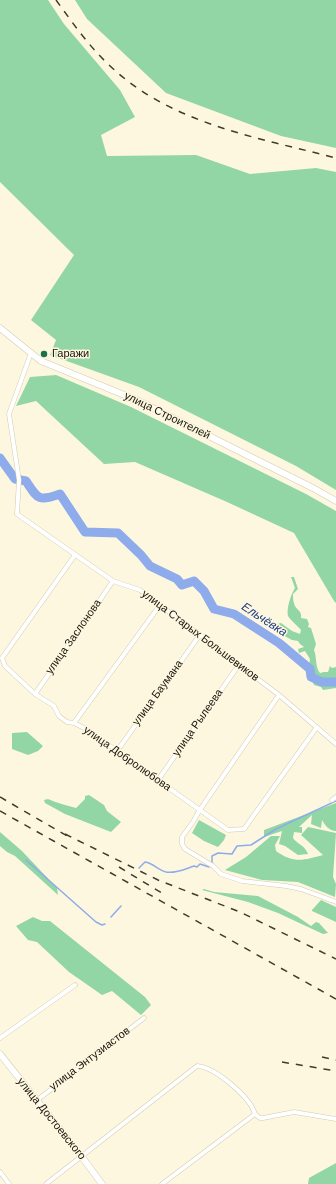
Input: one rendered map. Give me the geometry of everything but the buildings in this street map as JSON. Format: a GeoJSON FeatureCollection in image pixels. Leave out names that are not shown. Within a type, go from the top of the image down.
{"type":"FeatureCollection","features":[{"type":"Feature","properties":{"kind":"main road","name":"улица Строителей"},"geometry":{"type":"LineString","coordinates":[[0,328],[42,361],[139,401],[336,501]]}},
{"type":"Feature","properties":{"kind":"main road","name":"улица Достоевского"},"geometry":{"type":"LineString","coordinates":[[0,1054],[102,1184]]}},
{"type":"Feature","properties":{"kind":"street","name":"улица Старых Большевиков"},"geometry":{"type":"LineString","coordinates":[[31,353],[9,414],[19,480],[17,514],[113,581],[140,590],[238,666],[279,695],[336,744]]}},
{"type":"Feature","properties":{"kind":"street","name":"улица Добролюбова"},"geometry":{"type":"LineString","coordinates":[[75,555],[2,658],[5,666],[35,694],[54,706],[59,716],[67,722],[74,723],[86,730],[228,830],[244,829],[317,727]]}},
{"type":"Feature","properties":{"kind":"street","name":"улица Заслонова"},"geometry":{"type":"LineString","coordinates":[[35,694],[113,581]]}},
{"type":"Feature","properties":{"kind":"street"},"geometry":{"type":"LineString","coordinates":[[74,723],[160,605]]}},
{"type":"Feature","properties":{"kind":"street","name":"улица Баумана"},"geometry":{"type":"LineString","coordinates":[[117,751],[199,636]]}},
{"type":"Feature","properties":{"kind":"street","name":"улица Рылеева"},"geometry":{"type":"LineString","coordinates":[[158,780],[238,666]]}},
{"type":"Feature","properties":{"kind":"street"},"geometry":{"type":"LineString","coordinates":[[279,695],[199,811],[194,822],[182,837],[182,844],[185,849],[213,866],[220,874],[242,882],[286,886],[301,889],[336,902]]}},
{"type":"Feature","properties":{"kind":"street"},"geometry":{"type":"LineString","coordinates":[[0,1038],[76,985]]}},
{"type":"Feature","properties":{"kind":"street","name":"улица Энтузиастов"},"geometry":{"type":"LineString","coordinates":[[36,1100],[144,1018]]}},
{"type":"Feature","properties":{"kind":"street"},"geometry":{"type":"LineString","coordinates":[[46,1184],[198,1066],[203,1067],[228,1082],[244,1096],[255,1114],[260,1118],[294,1112],[336,1119]]}},
{"type":"Feature","properties":{"kind":"street"},"geometry":{"type":"LineString","coordinates":[[162,1184],[255,1114]]}},
{"type":"Feature","properties":{"kind":"street"},"geometry":{"type":"LineString","coordinates":[[0,1172],[9,1184]]}},
{"type":"Feature","properties":{"kind":"green space"},"geometry":{"type":"Polygon","coordinates":[[[0,0],[48,0],[64,24],[120,90],[135,117],[101,135],[107,156],[196,155],[250,174],[316,168],[336,172],[336,490],[296,466],[139,387],[50,355],[56,340],[31,320],[74,255],[0,182],[0,0]]]}},
{"type":"Feature","properties":{"kind":"green space"},"geometry":{"type":"Polygon","coordinates":[[[75,0],[336,0],[336,148],[281,136],[166,93],[87,19],[75,0]]]}},
{"type":"Feature","properties":{"kind":"green space"},"geometry":{"type":"Polygon","coordinates":[[[56,375],[131,407],[306,494],[336,511],[336,603],[294,533],[135,462],[104,464],[36,401],[16,406],[30,377],[56,375]]]}},
{"type":"Feature","properties":{"kind":"green space"},"geometry":{"type":"Polygon","coordinates":[[[291,577],[294,577],[298,589],[293,594],[294,604],[300,612],[301,618],[307,619],[309,624],[308,627],[311,628],[316,644],[314,650],[318,671],[320,673],[328,672],[330,666],[332,668],[336,667],[336,688],[323,690],[321,687],[314,685],[308,671],[310,659],[305,651],[299,653],[298,649],[304,647],[298,641],[292,640],[273,630],[274,625],[281,623],[292,631],[300,634],[301,630],[288,616],[289,602],[295,588],[291,577]]]}},
{"type":"Feature","properties":{"kind":"green space"},"geometry":{"type":"Polygon","coordinates":[[[27,732],[43,746],[38,751],[28,755],[12,749],[12,733],[27,732]]]}},
{"type":"Feature","properties":{"kind":"green space"},"geometry":{"type":"Polygon","coordinates":[[[89,795],[104,805],[107,811],[121,822],[111,832],[65,814],[45,803],[44,800],[48,799],[76,808],[85,799],[85,796],[89,795]]]}},
{"type":"Feature","properties":{"kind":"green space"},"geometry":{"type":"Polygon","coordinates":[[[336,803],[336,831],[329,829],[322,820],[321,828],[311,824],[312,815],[299,827],[302,827],[302,833],[294,832],[293,838],[303,846],[308,854],[298,855],[285,846],[279,844],[282,831],[264,837],[264,830],[336,803]]]}},
{"type":"Feature","properties":{"kind":"green space"},"geometry":{"type":"Polygon","coordinates":[[[199,820],[226,835],[218,847],[204,841],[192,833],[199,820]]]}},
{"type":"Feature","properties":{"kind":"green space"},"geometry":{"type":"Polygon","coordinates":[[[308,827],[336,833],[333,877],[336,884],[335,897],[298,882],[262,880],[225,870],[246,857],[271,836],[280,836],[275,845],[276,851],[288,858],[299,860],[323,855],[301,835],[308,827]]]}},
{"type":"Feature","properties":{"kind":"green space"},"geometry":{"type":"Polygon","coordinates":[[[0,832],[22,851],[57,888],[58,895],[15,856],[0,846],[0,832]]]}},
{"type":"Feature","properties":{"kind":"green space"},"geometry":{"type":"Polygon","coordinates":[[[204,889],[214,892],[258,896],[298,917],[311,926],[316,922],[319,923],[328,933],[323,934],[278,913],[248,902],[202,890],[204,889]]]}},
{"type":"Feature","properties":{"kind":"green space"},"geometry":{"type":"Polygon","coordinates":[[[321,900],[336,907],[336,922],[312,911],[321,900]]]}},
{"type":"Feature","properties":{"kind":"green space"},"geometry":{"type":"Polygon","coordinates":[[[33,917],[42,921],[50,921],[145,997],[151,1005],[141,1015],[112,991],[102,995],[69,972],[37,942],[28,940],[16,926],[33,917]]]}},
{"type":"Feature","properties":{"kind":"green space"},"geometry":{"type":"Polygon","coordinates":[[[336,1163],[336,1184],[308,1184],[309,1178],[336,1163]]]}},
{"type":"Feature","properties":{"kind":"waterway","name":"Ельчёвка"},"geometry":{"type":"LineString","coordinates":[[0,458],[15,479],[26,481],[33,492],[39,497],[47,498],[60,494],[85,532],[118,533],[150,566],[177,579],[182,585],[194,581],[204,591],[214,609],[234,614],[279,643],[310,669],[311,677],[322,682],[336,682]]}},
{"type":"Feature","properties":{"kind":"waterway"},"geometry":{"type":"LineString","coordinates":[[212,864],[212,856],[218,853],[232,854],[237,846],[251,845],[276,829],[336,801]]}},
{"type":"Feature","properties":{"kind":"waterway"},"geometry":{"type":"LineString","coordinates":[[26,860],[96,922],[102,925],[105,924]]}},
{"type":"Feature","properties":{"kind":"waterway"},"geometry":{"type":"LineString","coordinates":[[139,868],[145,862],[166,872],[180,871],[194,866],[197,867],[200,864],[209,867]]}},
{"type":"Feature","properties":{"kind":"waterway"},"geometry":{"type":"LineString","coordinates":[[111,917],[121,906]]}},
{"type":"Feature","properties":{"kind":"railway"},"geometry":{"type":"LineString","coordinates":[[56,0],[74,25],[108,64],[132,84],[159,101],[186,115],[215,126],[336,158]]}},
{"type":"Feature","properties":{"kind":"railway"},"geometry":{"type":"LineString","coordinates":[[0,797],[69,837]]}},
{"type":"Feature","properties":{"kind":"railway"},"geometry":{"type":"LineString","coordinates":[[0,811],[336,999]]}},
{"type":"Feature","properties":{"kind":"railway"},"geometry":{"type":"LineString","coordinates":[[65,834],[158,880],[240,912],[336,959]]}},
{"type":"Feature","properties":{"kind":"railway"},"geometry":{"type":"LineString","coordinates":[[119,867],[165,895]]}},
{"type":"Feature","properties":{"kind":"railway"},"geometry":{"type":"LineString","coordinates":[[322,1057],[336,1060]]}},
{"type":"Feature","properties":{"kind":"railway"},"geometry":{"type":"LineString","coordinates":[[282,1062],[336,1071]]}},
{"type":"Feature","properties":{"kind":"place","name":"Гаражи"},"geometry":{"type":"Point","coordinates":[44,354]}}]}
